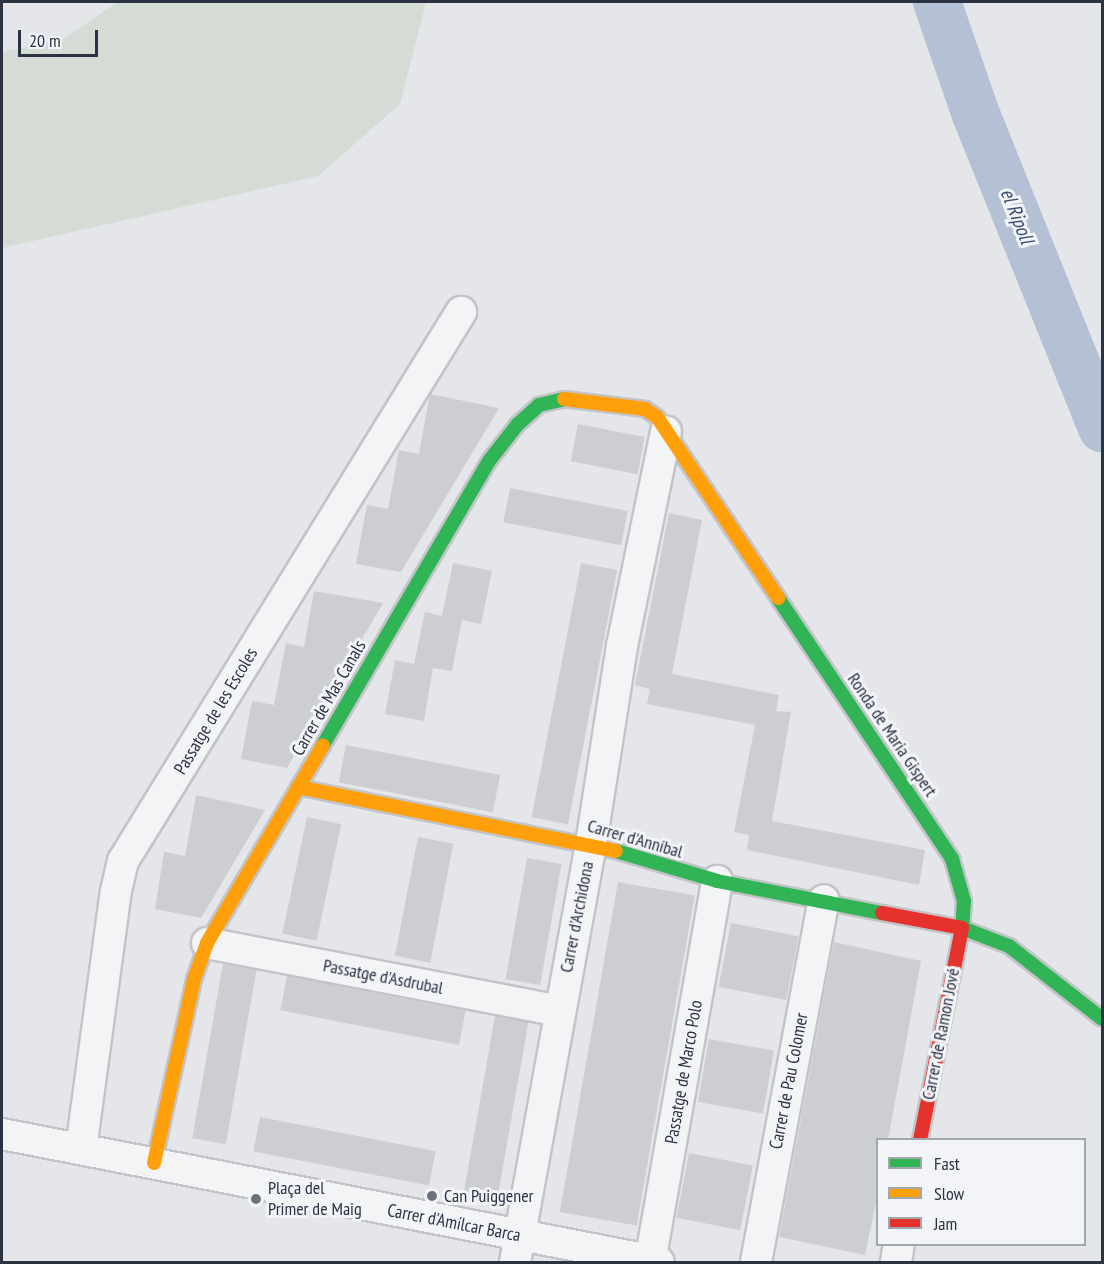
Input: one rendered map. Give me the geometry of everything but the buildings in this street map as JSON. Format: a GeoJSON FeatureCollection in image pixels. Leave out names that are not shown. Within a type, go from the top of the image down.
{"type":"FeatureCollection","features":[{"type":"Feature","properties":{"kind":"street","name":"Passatge de les Escoles"},"geometry":{"type":"LineString","coordinates":[[81,1149],[116,891],[123,861],[461,312]]}},
{"type":"Feature","properties":{"kind":"street","name":"Carrer de Mas Canals"},"geometry":{"type":"LineString","coordinates":[[154,1163],[194,979],[207,943],[489,461],[517,425],[539,405],[564,399],[645,409],[666,431]]}},
{"type":"Feature","properties":{"kind":"street","name":"Carrer d'Archidona"},"geometry":{"type":"LineString","coordinates":[[518,1250],[591,844],[622,646],[666,431]]}},
{"type":"Feature","properties":{"kind":"street","name":"Ronda de Maria Gispert"},"geometry":{"type":"LineString","coordinates":[[666,431],[952,859],[964,901],[962,928]]}},
{"type":"Feature","properties":{"kind":"street","name":"Carrer d'Anníbal"},"geometry":{"type":"LineString","coordinates":[[298,787],[591,844],[717,881],[962,928]]}},
{"type":"Feature","properties":{"kind":"street","name":"Passatge de Marco Polo"},"geometry":{"type":"LineString","coordinates":[[653,1262],[717,881]]}},
{"type":"Feature","properties":{"kind":"street","name":"Carrer de Pau Colomer"},"geometry":{"type":"LineString","coordinates":[[756,1263],[824,900]]}},
{"type":"Feature","properties":{"kind":"street"},"geometry":{"type":"LineString","coordinates":[[962,928],[1009,946],[1102,1019]]}},
{"type":"Feature","properties":{"kind":"street","name":"Carrer de Ramon Jové"},"geometry":{"type":"LineString","coordinates":[[920,1138],[962,928]]}},
{"type":"Feature","properties":{"kind":"street","name":"Passatge d'Asdrubal"},"geometry":{"type":"LineString","coordinates":[[207,943],[560,1011]]}},
{"type":"Feature","properties":{"kind":"street","name":"Carrer d'Amílcar Barca"},"geometry":{"type":"LineString","coordinates":[[2,1134],[154,1163],[518,1250],[653,1262]]}},
{"type":"Feature","properties":{"kind":"street"},"geometry":{"type":"LineString","coordinates":[[896,1263],[899,1246]]}},
{"type":"Feature","properties":{"kind":"shaded area"},"geometry":{"type":"Polygon","coordinates":[[[118,2],[426,2],[400,104],[318,176],[2,248],[2,52],[62,40],[118,2]]]}},
{"type":"Feature","properties":{"kind":"waterway","name":"el Ripoll"},"geometry":{"type":"LineString","coordinates":[[937,2],[975,112],[1102,428]]}},
{"type":"Feature","properties":{"kind":"traffic: fast"},"geometry":{"type":"LineString","coordinates":[[323,745],[489,461],[517,425],[539,405],[564,399]]}},
{"type":"Feature","properties":{"kind":"traffic: fast"},"geometry":{"type":"LineString","coordinates":[[778,598],[952,859],[964,901],[962,928],[1009,946],[1102,1019]]}},
{"type":"Feature","properties":{"kind":"traffic: fast"},"geometry":{"type":"LineString","coordinates":[[616,851],[717,881],[882,913]]}},
{"type":"Feature","properties":{"kind":"traffic: slow"},"geometry":{"type":"LineString","coordinates":[[564,399],[645,409],[657,417],[778,598]]}},
{"type":"Feature","properties":{"kind":"traffic: slow"},"geometry":{"type":"LineString","coordinates":[[154,1163],[194,979],[207,943],[323,745]]}},
{"type":"Feature","properties":{"kind":"traffic: slow"},"geometry":{"type":"LineString","coordinates":[[298,787],[616,851]]}},
{"type":"Feature","properties":{"kind":"traffic: jam"},"geometry":{"type":"LineString","coordinates":[[882,913],[962,928],[920,1138]]}},
{"type":"Feature","properties":{"kind":"place","name":"Can Puiggener"},"geometry":{"type":"Point","coordinates":[432,1196]}},
{"type":"Feature","properties":{"kind":"place","name":"Plaça del Primer de Maig"},"geometry":{"type":"Point","coordinates":[256,1199]}}]}
